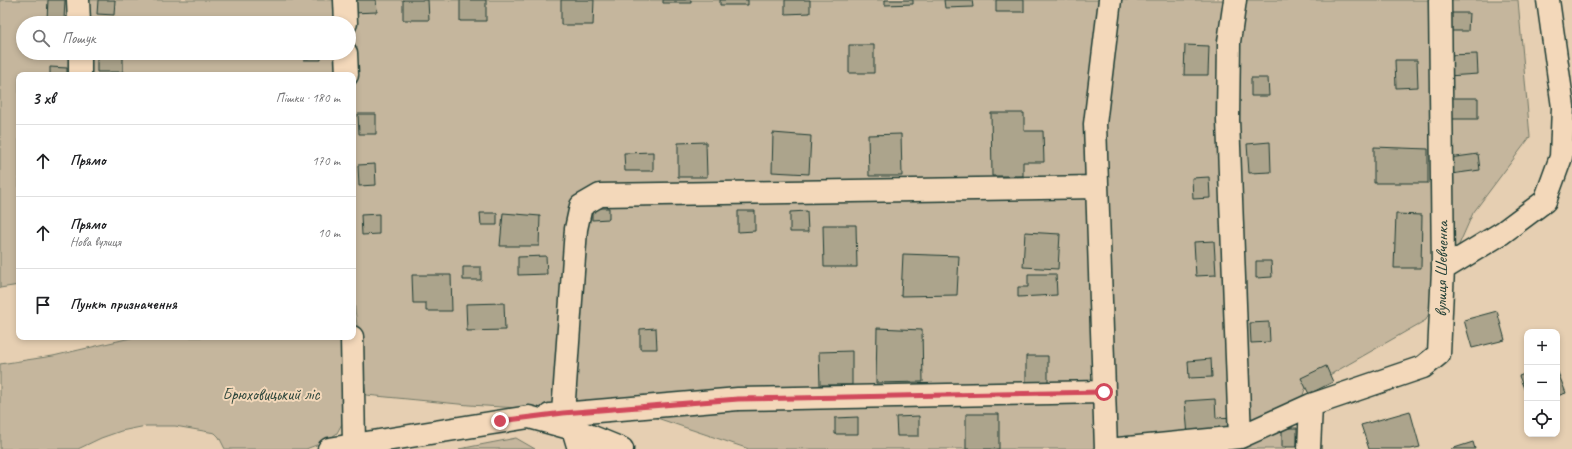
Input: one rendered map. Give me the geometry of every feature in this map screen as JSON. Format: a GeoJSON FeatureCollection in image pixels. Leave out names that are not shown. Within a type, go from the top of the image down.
{"type":"FeatureCollection","features":[{"type":"Feature","properties":{"kind":"street"},"geometry":{"type":"LineString","coordinates":[[78,0],[79,16]]}},
{"type":"Feature","properties":{"kind":"street"},"geometry":{"type":"LineString","coordinates":[[345,0],[346,16]]}},
{"type":"Feature","properties":{"kind":"street"},"geometry":{"type":"LineString","coordinates":[[1106,449],[1095,124],[1110,0]]}},
{"type":"Feature","properties":{"kind":"street"},"geometry":{"type":"LineString","coordinates":[[1235,0],[1229,42],[1228,120],[1240,437]]}},
{"type":"Feature","properties":{"kind":"street","name":"вулиця Шевченка"},"geometry":{"type":"LineString","coordinates":[[1311,405],[1423,367],[1440,354],[1443,269],[1440,0]]}},
{"type":"Feature","properties":{"kind":"street"},"geometry":{"type":"LineString","coordinates":[[1443,269],[1502,233],[1545,201],[1561,157],[1563,108],[1548,0]]}},
{"type":"Feature","properties":{"kind":"street"},"geometry":{"type":"LineString","coordinates":[[80,60],[80,72]]}},
{"type":"Feature","properties":{"kind":"street"},"geometry":{"type":"LineString","coordinates":[[346,60],[347,72]]}},
{"type":"Feature","properties":{"kind":"street"},"geometry":{"type":"LineString","coordinates":[[572,430],[576,229],[582,206],[600,195],[1097,187]]}},
{"type":"Feature","properties":{"kind":"street"},"geometry":{"type":"LineString","coordinates":[[352,340],[354,444]]}},
{"type":"Feature","properties":{"kind":"street"},"geometry":{"type":"LineString","coordinates":[[572,430],[738,399],[1104,392]]}},
{"type":"Feature","properties":{"kind":"street"},"geometry":{"type":"LineString","coordinates":[[1118,449],[1240,437],[1311,405],[1309,449]]}},
{"type":"Feature","properties":{"kind":"street"},"geometry":{"type":"LineString","coordinates":[[329,449],[529,418],[572,430],[622,449]]}},
{"type":"Feature","properties":{"kind":"green space"},"geometry":{"type":"Polygon","coordinates":[[[0,0],[1518,0],[1530,137],[1473,213],[1426,320],[1305,389],[1285,449],[749,449],[651,416],[469,405],[366,395],[356,317],[356,72],[16,72],[16,285],[0,288],[0,0]]]}},
{"type":"Feature","properties":{"kind":"green space","name":"Брюховицький ліс"},"geometry":{"type":"Polygon","coordinates":[[[122,340],[343,340],[344,420],[337,433],[327,441],[306,449],[225,449],[219,437],[215,433],[175,426],[146,426],[121,431],[101,438],[78,449],[0,449],[0,364],[53,356],[122,340]]]}},
{"type":"Feature","properties":{"kind":"green space"},"geometry":{"type":"Polygon","coordinates":[[[516,438],[535,449],[459,449],[516,438]]]}},
{"type":"Feature","properties":{"kind":"building"},"geometry":{"type":"Polygon","coordinates":[[[48,0],[65,0],[64,16],[47,16],[48,0]]]}},
{"type":"Feature","properties":{"kind":"building"},"geometry":{"type":"Polygon","coordinates":[[[98,0],[115,0],[114,15],[97,14],[98,0]]]}},
{"type":"Feature","properties":{"kind":"building"},"geometry":{"type":"Polygon","coordinates":[[[351,0],[376,0],[377,12],[352,13],[351,0]]]}},
{"type":"Feature","properties":{"kind":"building"},"geometry":{"type":"Polygon","coordinates":[[[403,0],[428,0],[429,20],[403,20],[403,0]]]}},
{"type":"Feature","properties":{"kind":"building"},"geometry":{"type":"Polygon","coordinates":[[[460,0],[486,0],[486,21],[460,21],[460,0]]]}},
{"type":"Feature","properties":{"kind":"building"},"geometry":{"type":"Polygon","coordinates":[[[561,0],[594,0],[593,25],[561,25],[561,0]]]}},
{"type":"Feature","properties":{"kind":"building"},"geometry":{"type":"Polygon","coordinates":[[[663,0],[691,0],[691,3],[663,3],[663,0]]]}},
{"type":"Feature","properties":{"kind":"building"},"geometry":{"type":"Polygon","coordinates":[[[720,0],[748,0],[748,5],[720,5],[720,0]]]}},
{"type":"Feature","properties":{"kind":"building"},"geometry":{"type":"Polygon","coordinates":[[[785,0],[810,0],[810,13],[785,14],[785,0]]]}},
{"type":"Feature","properties":{"kind":"building"},"geometry":{"type":"Polygon","coordinates":[[[885,0],[913,0],[913,4],[885,5],[885,0]]]}},
{"type":"Feature","properties":{"kind":"building"},"geometry":{"type":"Polygon","coordinates":[[[944,0],[972,0],[973,7],[945,8],[944,0]]]}},
{"type":"Feature","properties":{"kind":"building"},"geometry":{"type":"Polygon","coordinates":[[[996,0],[1024,0],[1024,12],[996,12],[996,0]]]}},
{"type":"Feature","properties":{"kind":"building"},"geometry":{"type":"Polygon","coordinates":[[[1451,13],[1469,13],[1468,31],[1451,31],[1451,13]]]}},
{"type":"Feature","properties":{"kind":"building"},"geometry":{"type":"Polygon","coordinates":[[[849,45],[874,45],[874,73],[849,73],[849,45]]]}},
{"type":"Feature","properties":{"kind":"building"},"geometry":{"type":"Polygon","coordinates":[[[1185,45],[1209,46],[1208,75],[1184,75],[1185,45]]]}},
{"type":"Feature","properties":{"kind":"building"},"geometry":{"type":"Polygon","coordinates":[[[1477,54],[1478,74],[1448,76],[1447,55],[1477,54]]]}},
{"type":"Feature","properties":{"kind":"building"},"geometry":{"type":"Polygon","coordinates":[[[97,60],[123,60],[123,72],[97,72],[97,60]]]}},
{"type":"Feature","properties":{"kind":"building"},"geometry":{"type":"Polygon","coordinates":[[[1395,60],[1417,60],[1418,87],[1396,88],[1395,60]]]}},
{"type":"Feature","properties":{"kind":"building"},"geometry":{"type":"Polygon","coordinates":[[[50,67],[67,68],[67,72],[50,72],[50,67]]]}},
{"type":"Feature","properties":{"kind":"building"},"geometry":{"type":"Polygon","coordinates":[[[1251,78],[1268,78],[1269,96],[1251,96],[1251,78]]]}},
{"type":"Feature","properties":{"kind":"building"},"geometry":{"type":"Polygon","coordinates":[[[1448,98],[1478,98],[1478,119],[1448,119],[1448,98]]]}},
{"type":"Feature","properties":{"kind":"building"},"geometry":{"type":"Polygon","coordinates":[[[991,113],[1024,113],[1024,131],[1043,131],[1044,162],[1023,162],[1023,176],[992,176],[991,113]]]}},
{"type":"Feature","properties":{"kind":"building"},"geometry":{"type":"Polygon","coordinates":[[[358,114],[376,114],[376,134],[359,134],[358,114]]]}},
{"type":"Feature","properties":{"kind":"building"},"geometry":{"type":"Polygon","coordinates":[[[773,133],[811,136],[809,174],[772,172],[773,133]]]}},
{"type":"Feature","properties":{"kind":"building"},"geometry":{"type":"Polygon","coordinates":[[[901,134],[902,176],[869,176],[868,135],[901,134]]]}},
{"type":"Feature","properties":{"kind":"building"},"geometry":{"type":"Polygon","coordinates":[[[706,142],[707,177],[678,177],[678,143],[706,142]]]}},
{"type":"Feature","properties":{"kind":"building"},"geometry":{"type":"Polygon","coordinates":[[[1270,142],[1271,172],[1249,173],[1247,144],[1270,142]]]}},
{"type":"Feature","properties":{"kind":"building"},"geometry":{"type":"Polygon","coordinates":[[[1374,147],[1428,149],[1428,183],[1374,183],[1374,147]]]}},
{"type":"Feature","properties":{"kind":"building"},"geometry":{"type":"Polygon","coordinates":[[[653,152],[653,171],[625,171],[624,153],[653,152]]]}},
{"type":"Feature","properties":{"kind":"building"},"geometry":{"type":"Polygon","coordinates":[[[1478,154],[1480,170],[1451,174],[1449,158],[1478,154]]]}},
{"type":"Feature","properties":{"kind":"building"},"geometry":{"type":"Polygon","coordinates":[[[375,164],[376,185],[359,186],[358,165],[375,164]]]}},
{"type":"Feature","properties":{"kind":"building"},"geometry":{"type":"Polygon","coordinates":[[[1209,177],[1210,198],[1193,199],[1192,178],[1209,177]]]}},
{"type":"Feature","properties":{"kind":"building"},"geometry":{"type":"Polygon","coordinates":[[[592,208],[609,208],[609,219],[592,220],[592,208]]]}},
{"type":"Feature","properties":{"kind":"building"},"geometry":{"type":"Polygon","coordinates":[[[738,211],[755,211],[755,231],[738,232],[738,211]]]}},
{"type":"Feature","properties":{"kind":"building"},"geometry":{"type":"Polygon","coordinates":[[[807,211],[808,232],[790,232],[790,212],[807,211]]]}},
{"type":"Feature","properties":{"kind":"building"},"geometry":{"type":"Polygon","coordinates":[[[480,213],[497,213],[497,225],[481,225],[480,213]]]}},
{"type":"Feature","properties":{"kind":"building"},"geometry":{"type":"Polygon","coordinates":[[[503,213],[540,216],[539,246],[500,246],[503,213]]]}},
{"type":"Feature","properties":{"kind":"building"},"geometry":{"type":"Polygon","coordinates":[[[379,214],[379,234],[362,235],[361,215],[379,214]]]}},
{"type":"Feature","properties":{"kind":"building"},"geometry":{"type":"Polygon","coordinates":[[[1396,214],[1422,215],[1421,268],[1394,268],[1396,214]]]}},
{"type":"Feature","properties":{"kind":"building"},"geometry":{"type":"Polygon","coordinates":[[[823,225],[856,225],[857,267],[824,267],[823,225]]]}},
{"type":"Feature","properties":{"kind":"building"},"geometry":{"type":"Polygon","coordinates":[[[1025,232],[1060,234],[1058,269],[1023,267],[1025,232]]]}},
{"type":"Feature","properties":{"kind":"building"},"geometry":{"type":"Polygon","coordinates":[[[1214,241],[1216,275],[1196,276],[1194,242],[1214,241]]]}},
{"type":"Feature","properties":{"kind":"building"},"geometry":{"type":"Polygon","coordinates":[[[903,254],[959,256],[957,295],[901,296],[903,254]]]}},
{"type":"Feature","properties":{"kind":"building"},"geometry":{"type":"Polygon","coordinates":[[[546,256],[547,274],[518,275],[518,257],[546,256]]]}},
{"type":"Feature","properties":{"kind":"building"},"geometry":{"type":"Polygon","coordinates":[[[1256,261],[1271,261],[1272,277],[1256,278],[1256,261]]]}},
{"type":"Feature","properties":{"kind":"building"},"geometry":{"type":"Polygon","coordinates":[[[463,267],[481,267],[481,280],[463,280],[463,267]]]}},
{"type":"Feature","properties":{"kind":"building"},"geometry":{"type":"Polygon","coordinates":[[[1028,274],[1056,274],[1057,295],[1018,297],[1018,287],[1028,287],[1028,274]]]}},
{"type":"Feature","properties":{"kind":"building"},"geometry":{"type":"Polygon","coordinates":[[[412,275],[451,275],[452,311],[426,311],[426,303],[413,303],[412,275]]]}},
{"type":"Feature","properties":{"kind":"building"},"geometry":{"type":"Polygon","coordinates":[[[504,303],[505,330],[467,331],[466,304],[504,303]]]}},
{"type":"Feature","properties":{"kind":"building"},"geometry":{"type":"Polygon","coordinates":[[[1497,311],[1505,340],[1472,348],[1464,320],[1497,311]]]}},
{"type":"Feature","properties":{"kind":"building"},"geometry":{"type":"Polygon","coordinates":[[[1269,322],[1270,342],[1251,343],[1250,323],[1269,322]]]}},
{"type":"Feature","properties":{"kind":"building"},"geometry":{"type":"Polygon","coordinates":[[[656,328],[657,349],[640,349],[640,329],[656,328]]]}},
{"type":"Feature","properties":{"kind":"building"},"geometry":{"type":"Polygon","coordinates":[[[877,328],[922,330],[923,382],[876,383],[877,328]]]}},
{"type":"Feature","properties":{"kind":"building"},"geometry":{"type":"Polygon","coordinates":[[[852,351],[852,385],[820,385],[819,352],[852,351]]]}},
{"type":"Feature","properties":{"kind":"building"},"geometry":{"type":"Polygon","coordinates":[[[1026,356],[1048,356],[1048,382],[1026,383],[1026,356]]]}},
{"type":"Feature","properties":{"kind":"building"},"geometry":{"type":"Polygon","coordinates":[[[1211,359],[1212,377],[1189,378],[1188,361],[1211,359]]]}},
{"type":"Feature","properties":{"kind":"building"},"geometry":{"type":"Polygon","coordinates":[[[1326,366],[1333,382],[1309,394],[1301,378],[1326,366]]]}},
{"type":"Feature","properties":{"kind":"building"},"geometry":{"type":"Polygon","coordinates":[[[1524,374],[1524,388],[1519,376],[1524,374]]]}},
{"type":"Feature","properties":{"kind":"building"},"geometry":{"type":"Polygon","coordinates":[[[1560,378],[1566,393],[1560,395],[1560,378]]]}},
{"type":"Feature","properties":{"kind":"building"},"geometry":{"type":"Polygon","coordinates":[[[1215,399],[1216,418],[1234,417],[1235,433],[1188,436],[1185,401],[1215,399]]]}},
{"type":"Feature","properties":{"kind":"building"},"geometry":{"type":"Polygon","coordinates":[[[1410,411],[1420,447],[1411,449],[1369,449],[1361,425],[1410,411]]]}},
{"type":"Feature","properties":{"kind":"building"},"geometry":{"type":"Polygon","coordinates":[[[966,414],[999,414],[999,449],[966,449],[966,414]]]}},
{"type":"Feature","properties":{"kind":"building"},"geometry":{"type":"Polygon","coordinates":[[[919,416],[919,436],[897,436],[896,417],[919,416]]]}},
{"type":"Feature","properties":{"kind":"building"},"geometry":{"type":"Polygon","coordinates":[[[858,417],[858,434],[835,434],[835,418],[858,417]]]}},
{"type":"Feature","properties":{"kind":"building"},"geometry":{"type":"Polygon","coordinates":[[[1282,428],[1297,428],[1297,447],[1282,447],[1282,428]]]}},
{"type":"Feature","properties":{"kind":"building"},"geometry":{"type":"Polygon","coordinates":[[[1473,442],[1475,449],[1451,449],[1473,442]]]}},
{"type":"Feature","properties":{"kind":"route"},"geometry":{"type":"LineString","coordinates":[[500,421],[563,413],[738,399],[1104,392]]}}]}
